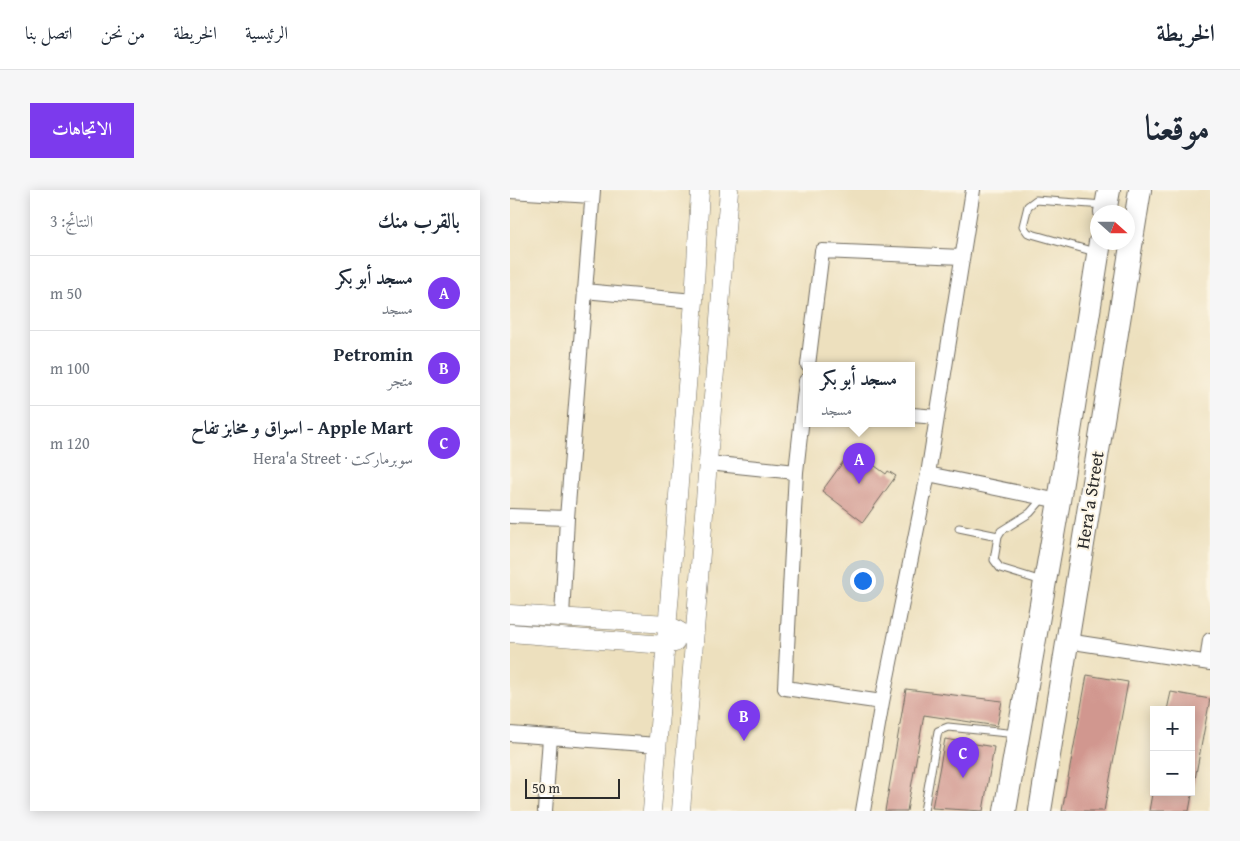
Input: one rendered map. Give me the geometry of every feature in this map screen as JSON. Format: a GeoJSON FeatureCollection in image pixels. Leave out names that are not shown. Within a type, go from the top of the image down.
{"type":"FeatureCollection","features":[{"type":"Feature","properties":{"kind":"main road","name":"Hera'a Street"},"geometry":{"type":"LineString","coordinates":[[1040,811],[1140,190]]}},
{"type":"Feature","properties":{"kind":"main road","name":"Hera'a Street"},"geometry":{"type":"LineString","coordinates":[[1005,811],[1044,582],[1051,499],[1099,250]]}},
{"type":"Feature","properties":{"kind":"street"},"geometry":{"type":"LineString","coordinates":[[652,811],[694,301],[700,190]]}},
{"type":"Feature","properties":{"kind":"street"},"geometry":{"type":"LineString","coordinates":[[681,811],[693,639],[730,190]]}},
{"type":"Feature","properties":{"kind":"street"},"geometry":{"type":"LineString","coordinates":[[863,811],[882,702],[928,474],[972,190]]}},
{"type":"Feature","properties":{"kind":"street"},"geometry":{"type":"LineString","coordinates":[[510,191],[592,193],[567,518],[562,618]]}},
{"type":"Feature","properties":{"kind":"street"},"geometry":{"type":"LineString","coordinates":[[808,362],[822,250],[962,257]]}},
{"type":"Feature","properties":{"kind":"street"},"geometry":{"type":"LineString","coordinates":[[584,291],[694,301]]}},
{"type":"Feature","properties":{"kind":"street"},"geometry":{"type":"LineString","coordinates":[[803,408],[796,472],[785,688],[882,702]]}},
{"type":"Feature","properties":{"kind":"street"},"geometry":{"type":"LineString","coordinates":[[915,415],[937,417]]}},
{"type":"Feature","properties":{"kind":"street"},"geometry":{"type":"LineString","coordinates":[[708,463],[796,472]]}},
{"type":"Feature","properties":{"kind":"street"},"geometry":{"type":"LineString","coordinates":[[928,474],[1051,499]]}},
{"type":"Feature","properties":{"kind":"street"},"geometry":{"type":"LineString","coordinates":[[510,516],[567,518]]}},
{"type":"Feature","properties":{"kind":"street"},"geometry":{"type":"LineString","coordinates":[[510,614],[667,624],[693,639]]}},
{"type":"Feature","properties":{"kind":"street"},"geometry":{"type":"LineString","coordinates":[[510,633],[665,645],[693,639]]}},
{"type":"Feature","properties":{"kind":"street"},"geometry":{"type":"LineString","coordinates":[[1068,641],[1208,662],[1210,640]]}},
{"type":"Feature","properties":{"kind":"street"},"geometry":{"type":"LineString","coordinates":[[510,734],[657,745]]}},
{"type":"Feature","properties":{"kind":"street"},"geometry":{"type":"LineString","coordinates":[[545,811],[550,737]]}},
{"type":"Feature","properties":{"kind":"lane"},"geometry":{"type":"LineString","coordinates":[[1090,246],[1028,233],[1023,226],[1028,206],[1036,200],[1107,202]]}},
{"type":"Feature","properties":{"kind":"lane"},"geometry":{"type":"LineString","coordinates":[[1044,582],[996,566],[994,560],[998,536],[1001,531],[1051,499]]}},
{"type":"Feature","properties":{"kind":"lane"},"geometry":{"type":"LineString","coordinates":[[958,528],[998,536]]}},
{"type":"Feature","properties":{"kind":"lane"},"geometry":{"type":"LineString","coordinates":[[924,811],[938,731],[948,726],[1017,734]]}},
{"type":"Feature","properties":{"kind":"building"},"geometry":{"type":"Polygon","coordinates":[[[846,458],[854,463],[856,460],[859,462],[862,459],[886,474],[888,471],[896,476],[863,522],[822,491],[846,458]]]}},
{"type":"Feature","properties":{"kind":"building"},"geometry":{"type":"Polygon","coordinates":[[[1087,675],[1128,682],[1104,811],[1062,811],[1087,675]]]}},
{"type":"Feature","properties":{"kind":"building"},"geometry":{"type":"Polygon","coordinates":[[[906,689],[1002,701],[997,726],[924,715],[907,811],[885,811],[906,689]]]}},
{"type":"Feature","properties":{"kind":"building"},"geometry":{"type":"Polygon","coordinates":[[[1171,692],[1210,699],[1195,779],[1195,706],[1168,706],[1171,692]]]}},
{"type":"Feature","properties":{"kind":"building"},"geometry":{"type":"Polygon","coordinates":[[[945,739],[994,747],[983,811],[932,808],[945,739]]]}},
{"type":"Feature","properties":{"kind":"building"},"geometry":{"type":"Polygon","coordinates":[[[1152,796],[1192,796],[1189,811],[1149,811],[1152,796]]]}},
{"type":"Feature","properties":{"kind":"place","name":"مسجد أبو بكر"},"geometry":{"type":"Point","coordinates":[859,484]}},
{"type":"Feature","properties":{"kind":"place","name":"Petromin"},"geometry":{"type":"Point","coordinates":[744,741]}},
{"type":"Feature","properties":{"kind":"place","name":"Apple Mart - اسواق و مخابز تفاح"},"geometry":{"type":"Point","coordinates":[963,778]}}]}
